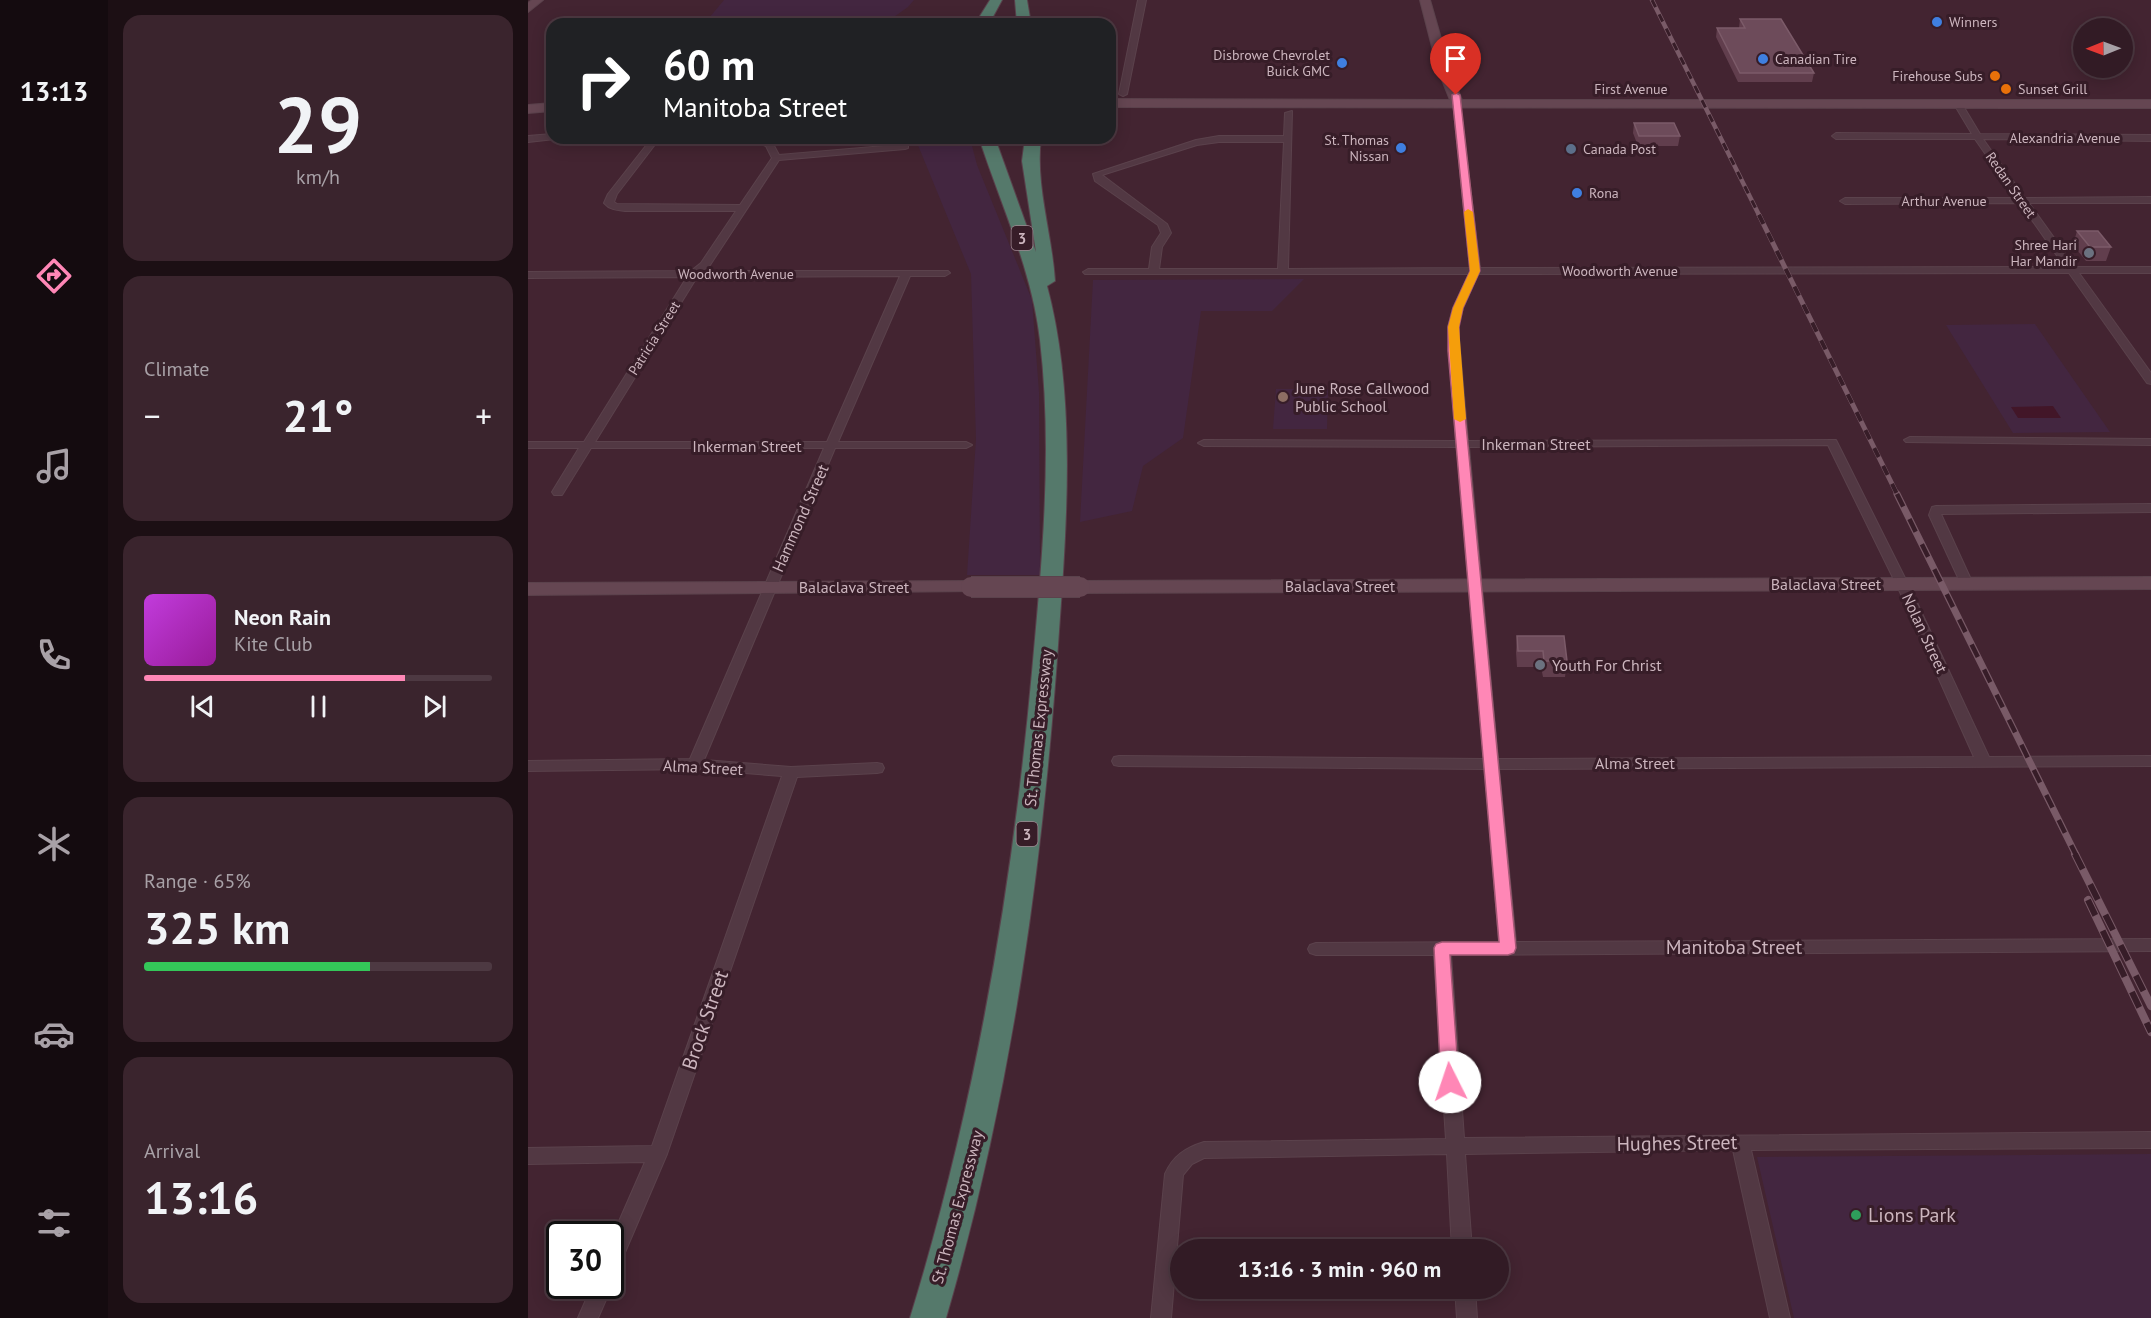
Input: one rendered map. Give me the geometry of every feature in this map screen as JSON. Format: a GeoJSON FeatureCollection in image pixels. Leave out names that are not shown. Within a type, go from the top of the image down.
{"type":"FeatureCollection","features":[{"type":"Feature","properties":{"kind":"highway"},"geometry":{"type":"LineString","coordinates":[[986,18],[996,0]]}},
{"type":"Feature","properties":{"kind":"highway"},"geometry":{"type":"LineString","coordinates":[[996,18],[1004,0]]}},
{"type":"Feature","properties":{"kind":"highway"},"geometry":{"type":"LineString","coordinates":[[1021,0],[1023,18]]}},
{"type":"Feature","properties":{"kind":"highway","name":"St. Thomas Expressway"},"geometry":{"type":"LineString","coordinates":[[928,1318],[963,1192],[991,1070],[1027,831],[1047,643],[1053,518],[1054,433],[1049,340],[1037,282],[989,144]]}},
{"type":"Feature","properties":{"kind":"highway"},"geometry":{"type":"LineString","coordinates":[[1032,144],[1030,161],[1045,256],[1049,340]]}},
{"type":"Feature","properties":{"kind":"street"},"geometry":{"type":"LineString","coordinates":[[528,9],[538,0]]}},
{"type":"Feature","properties":{"kind":"street"},"geometry":{"type":"LineString","coordinates":[[1123,94],[1142,0]]}},
{"type":"Feature","properties":{"kind":"street"},"geometry":{"type":"LineString","coordinates":[[1425,0],[1444,70],[1456,95],[1475,271],[1458,308],[1454,327],[1462,444],[1508,948]]}},
{"type":"Feature","properties":{"kind":"street","name":"First Avenue"},"geometry":{"type":"LineString","coordinates":[[1116,103],[2151,104]]}},
{"type":"Feature","properties":{"kind":"street","name":"Redan Street"},"geometry":{"type":"LineString","coordinates":[[1958,104],[1978,138],[2022,201],[2146,368],[2151,381]]}},
{"type":"Feature","properties":{"kind":"street"},"geometry":{"type":"LineString","coordinates":[[528,109],[546,108]]}},
{"type":"Feature","properties":{"kind":"street"},"geometry":{"type":"LineString","coordinates":[[1283,271],[1287,139],[1290,113]]}},
{"type":"Feature","properties":{"kind":"street","name":"Alexandria Avenue"},"geometry":{"type":"LineString","coordinates":[[1836,136],[2151,138]]}},
{"type":"Feature","properties":{"kind":"street"},"geometry":{"type":"LineString","coordinates":[[528,139],[546,138]]}},
{"type":"Feature","properties":{"kind":"street"},"geometry":{"type":"LineString","coordinates":[[1154,272],[1157,246],[1166,233],[1162,224],[1098,180],[1096,174],[1196,143],[1219,140],[1287,139]]}},
{"type":"Feature","properties":{"kind":"street"},"geometry":{"type":"LineString","coordinates":[[651,144],[613,194],[609,203],[611,205],[626,208],[743,208]]}},
{"type":"Feature","properties":{"kind":"street"},"geometry":{"type":"LineString","coordinates":[[769,144],[776,158],[905,146]]}},
{"type":"Feature","properties":{"kind":"street","name":"Patricia Street"},"geometry":{"type":"LineString","coordinates":[[558,492],[694,274],[705,265],[776,158]]}},
{"type":"Feature","properties":{"kind":"street","name":"Arthur Avenue"},"geometry":{"type":"LineString","coordinates":[[1845,201],[2151,200]]}},
{"type":"Feature","properties":{"kind":"street","name":"Woodworth Avenue"},"geometry":{"type":"LineString","coordinates":[[1088,272],[2151,270]]}},
{"type":"Feature","properties":{"kind":"street","name":"Hammond Street"},"geometry":{"type":"LineString","coordinates":[[695,764],[769,587],[906,273]]}},
{"type":"Feature","properties":{"kind":"street","name":"Woodworth Avenue"},"geometry":{"type":"LineString","coordinates":[[528,274],[945,273]]}},
{"type":"Feature","properties":{"kind":"street"},"geometry":{"type":"LineString","coordinates":[[1910,440],[2151,442]]}},
{"type":"Feature","properties":{"kind":"street","name":"Inkerman Street"},"geometry":{"type":"LineString","coordinates":[[1204,443],[1832,442]]}},
{"type":"Feature","properties":{"kind":"street","name":"Nolan Street"},"geometry":{"type":"LineString","coordinates":[[1832,442],[1902,584],[1984,762]]}},
{"type":"Feature","properties":{"kind":"street","name":"Inkerman Street"},"geometry":{"type":"LineString","coordinates":[[528,445],[966,446]]}},
{"type":"Feature","properties":{"kind":"street"},"geometry":{"type":"LineString","coordinates":[[1967,584],[1935,515],[1936,510],[2151,508]]}},
{"type":"Feature","properties":{"kind":"street","name":"Balaclava Street"},"geometry":{"type":"LineString","coordinates":[[528,589],[2151,582]]}},
{"type":"Feature","properties":{"kind":"street","name":"Alma Street"},"geometry":{"type":"LineString","coordinates":[[1119,761],[1491,764],[2151,761]]}},
{"type":"Feature","properties":{"kind":"street","name":"Alma Street"},"geometry":{"type":"LineString","coordinates":[[528,766],[695,764],[791,772],[877,768]]}},
{"type":"Feature","properties":{"kind":"street","name":"Brock Street"},"geometry":{"type":"LineString","coordinates":[[624,1232],[658,1154],[791,772]]}},
{"type":"Feature","properties":{"kind":"street","name":"Manitoba Street"},"geometry":{"type":"LineString","coordinates":[[1316,949],[2151,945]]}},
{"type":"Feature","properties":{"kind":"street"},"geometry":{"type":"LineString","coordinates":[[1442,948],[1461,1239]]}},
{"type":"Feature","properties":{"kind":"street","name":"Hughes Street"},"geometry":{"type":"LineString","coordinates":[[1161,1318],[1174,1174],[1181,1160],[1204,1150],[1740,1142],[2151,1140]]}},
{"type":"Feature","properties":{"kind":"street"},"geometry":{"type":"LineString","coordinates":[[1740,1142],[1780,1318]]}},
{"type":"Feature","properties":{"kind":"street"},"geometry":{"type":"LineString","coordinates":[[528,1156],[658,1154]]}},
{"type":"Feature","properties":{"kind":"street"},"geometry":{"type":"LineString","coordinates":[[588,1318],[596,1299]]}},
{"type":"Feature","properties":{"kind":"street"},"geometry":{"type":"LineString","coordinates":[[1466,1299],[1467,1318]]}},
{"type":"Feature","properties":{"kind":"shaded area"},"geometry":{"type":"Polygon","coordinates":[[[724,0],[914,0],[892,18],[709,18],[724,0]]]}},
{"type":"Feature","properties":{"kind":"shaded area"},"geometry":{"type":"Polygon","coordinates":[[[917,144],[972,144],[977,165],[1032,300],[1039,392],[1040,575],[967,575],[976,439],[971,274],[917,144]]]}},
{"type":"Feature","properties":{"kind":"shaded area"},"geometry":{"type":"Polygon","coordinates":[[[1304,279],[1272,311],[1201,311],[1183,438],[1143,466],[1132,511],[1080,522],[1093,280],[1304,279]]]}},
{"type":"Feature","properties":{"kind":"shaded area"},"geometry":{"type":"Polygon","coordinates":[[[2035,324],[2110,432],[2013,433],[1946,325],[2035,324]]]}},
{"type":"Feature","properties":{"kind":"shaded area"},"geometry":{"type":"Polygon","coordinates":[[[1276,389],[1328,389],[1327,429],[1273,429],[1276,389]]]}},
{"type":"Feature","properties":{"kind":"shaded area"},"geometry":{"type":"Polygon","coordinates":[[[2053,406],[2061,418],[2018,418],[2011,407],[2053,406]]]}},
{"type":"Feature","properties":{"kind":"shaded area"},"geometry":{"type":"Polygon","coordinates":[[[2151,1154],[2151,1318],[1794,1318],[1757,1157],[2151,1154]]]}},
{"type":"Feature","properties":{"kind":"building","name":"Canadian Tire"},"geometry":{"type":"Polygon","coordinates":[[[1740,19],[1781,19],[1814,73],[1740,73],[1717,28],[1745,28],[1740,19]]]}},
{"type":"Feature","properties":{"kind":"building"},"geometry":{"type":"Polygon","coordinates":[[[1634,123],[1674,123],[1680,136],[1639,136],[1634,123]]]}},
{"type":"Feature","properties":{"kind":"building"},"geometry":{"type":"Polygon","coordinates":[[[2077,231],[2098,231],[2111,247],[2090,247],[2077,231]]]}},
{"type":"Feature","properties":{"kind":"building"},"geometry":{"type":"Polygon","coordinates":[[[1517,636],[1564,636],[1567,661],[1544,661],[1543,651],[1518,651],[1517,636]]]}},
{"type":"Feature","properties":{"kind":"railway"},"geometry":{"type":"LineString","coordinates":[[1652,0],[1760,217]]}},
{"type":"Feature","properties":{"kind":"railway"},"geometry":{"type":"LineString","coordinates":[[1759,215],[1898,496]]}},
{"type":"Feature","properties":{"kind":"railway"},"geometry":{"type":"LineString","coordinates":[[1897,494],[2076,855]]}},
{"type":"Feature","properties":{"kind":"railway"},"geometry":{"type":"LineString","coordinates":[[2075,854],[2151,1006]]}},
{"type":"Feature","properties":{"kind":"railway"},"geometry":{"type":"LineString","coordinates":[[2088,900],[2151,1032]]}},
{"type":"Feature","properties":{"kind":"slow traffic"},"geometry":{"type":"LineString","coordinates":[[1460,419],[1454,327],[1458,308],[1475,271],[1468,212]]}},
{"type":"Feature","properties":{"kind":"place","name":"Winners"},"geometry":{"type":"Point","coordinates":[1937,22]}},
{"type":"Feature","properties":{"kind":"place","name":"Canadian Tire"},"geometry":{"type":"Point","coordinates":[1763,59]}},
{"type":"Feature","properties":{"kind":"place","name":"Disbrowe Chevrolet Buick GMC"},"geometry":{"type":"Point","coordinates":[1342,63]}},
{"type":"Feature","properties":{"kind":"place","name":"Firehouse Subs"},"geometry":{"type":"Point","coordinates":[1995,76]}},
{"type":"Feature","properties":{"kind":"place","name":"Sunset Grill"},"geometry":{"type":"Point","coordinates":[2006,89]}},
{"type":"Feature","properties":{"kind":"place","name":"St. Thomas Nissan"},"geometry":{"type":"Point","coordinates":[1401,148]}},
{"type":"Feature","properties":{"kind":"place","name":"Canada Post"},"geometry":{"type":"Point","coordinates":[1571,149]}},
{"type":"Feature","properties":{"kind":"place","name":"Rona"},"geometry":{"type":"Point","coordinates":[1577,193]}},
{"type":"Feature","properties":{"kind":"place","name":"Shree Hari Har Mandir"},"geometry":{"type":"Point","coordinates":[2089,253]}},
{"type":"Feature","properties":{"kind":"place","name":"June Rose Callwood Public School"},"geometry":{"type":"Point","coordinates":[1283,397]}},
{"type":"Feature","properties":{"kind":"place","name":"Youth For Christ"},"geometry":{"type":"Point","coordinates":[1540,665]}},
{"type":"Feature","properties":{"kind":"place","name":"Lions Park"},"geometry":{"type":"Point","coordinates":[1856,1215]}},
{"type":"Feature","properties":{"kind":"route"},"geometry":{"type":"LineString","coordinates":[[1450,1082],[1442,948],[1508,948],[1454,351],[1454,327],[1458,308],[1475,271],[1456,95]]}}]}
